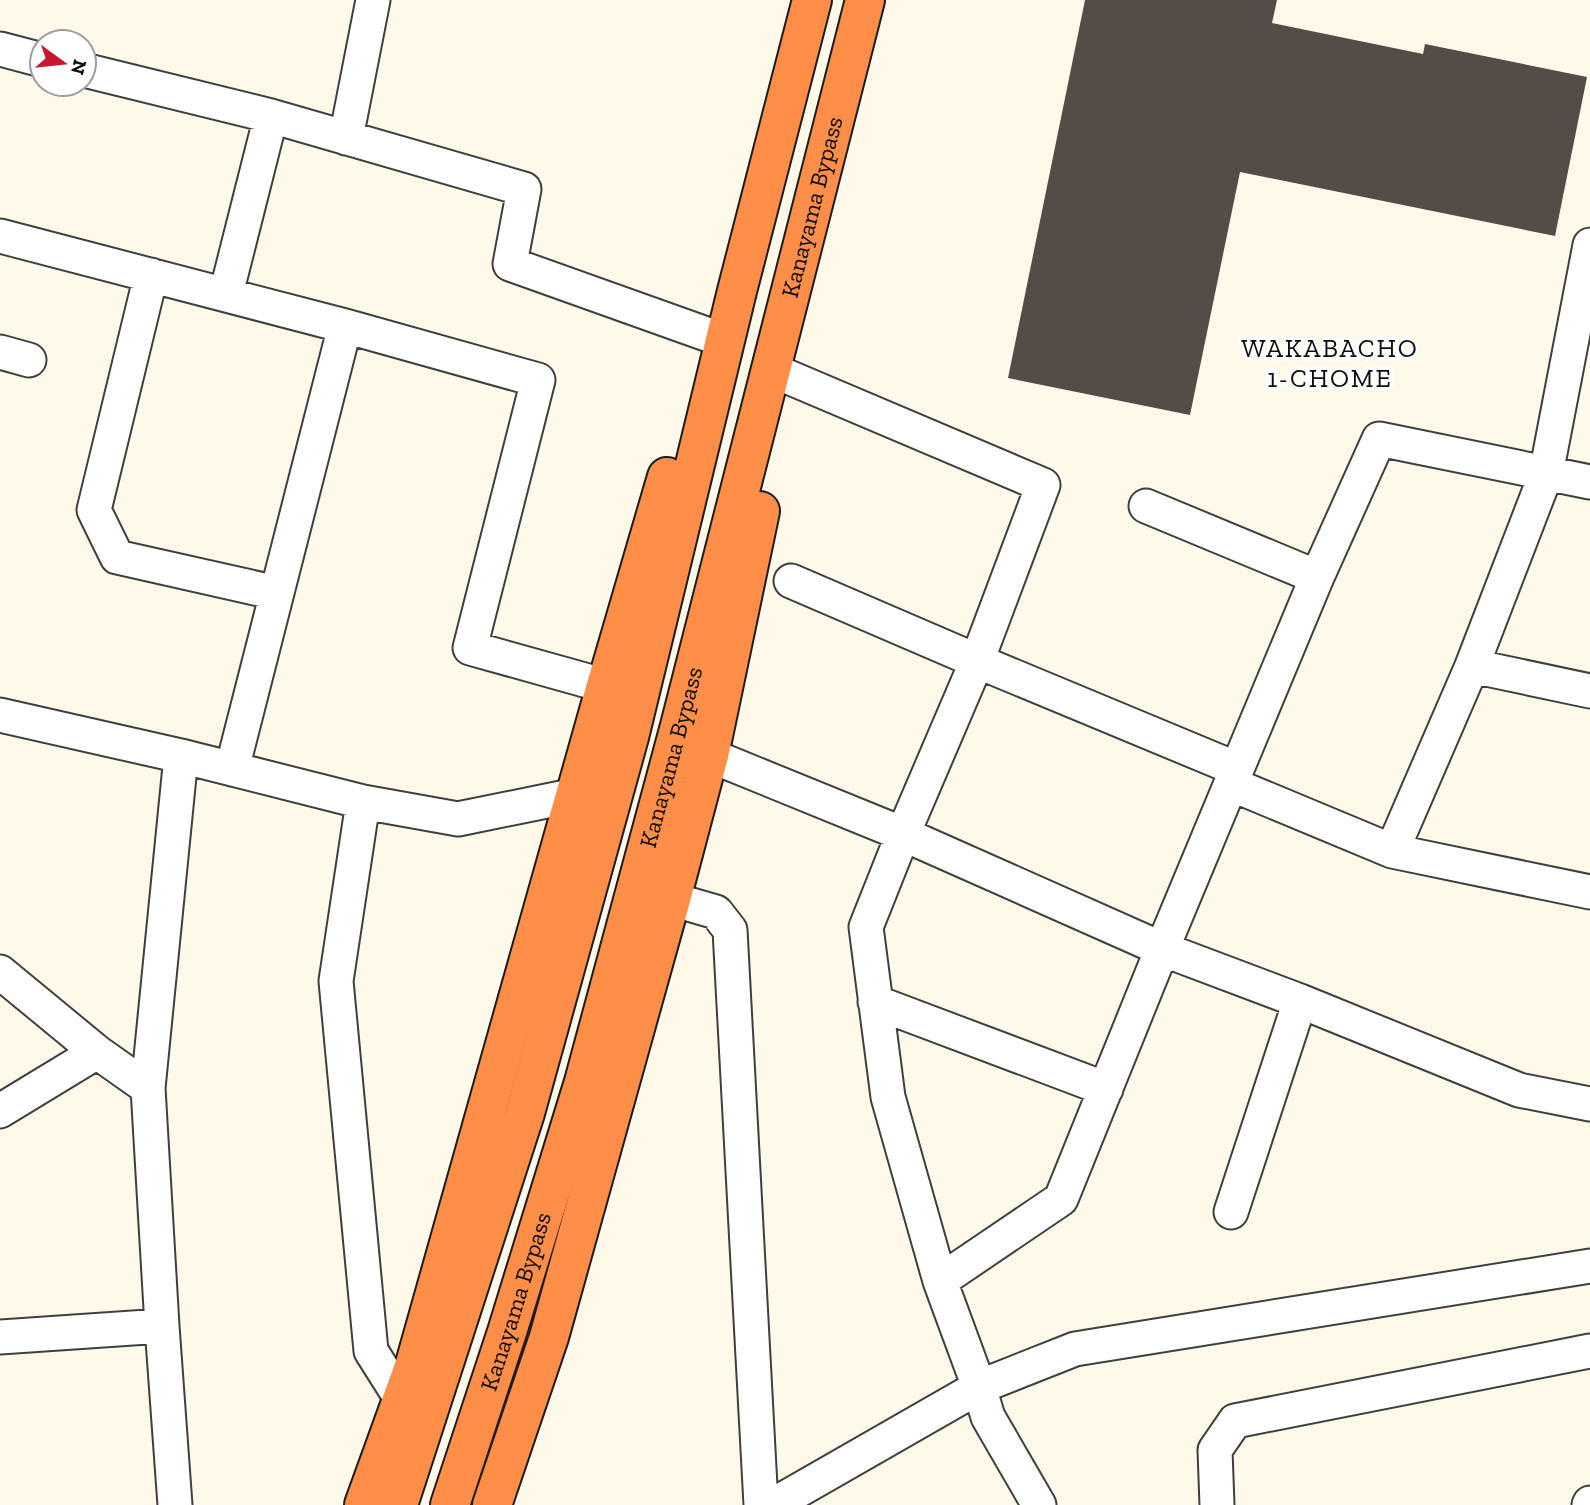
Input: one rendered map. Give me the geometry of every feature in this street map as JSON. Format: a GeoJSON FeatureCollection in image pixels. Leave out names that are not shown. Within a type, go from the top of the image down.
{"type":"FeatureCollection","features":[{"type":"Feature","properties":{"kind":"highway","name":"Kanayama Bypass"},"geometry":{"type":"LineString","coordinates":[[398,1505],[525,1114],[629,737],[737,292],[812,0]]}},
{"type":"Feature","properties":{"kind":"highway","name":"Kanayama Bypass"},"geometry":{"type":"LineString","coordinates":[[450,1505],[507,1332],[588,1069],[684,713],[865,0]]}},
{"type":"Feature","properties":{"kind":"highway"},"geometry":{"type":"LineString","coordinates":[[492,1505],[550,1337],[709,755],[743,599],[786,376],[795,274]]}},
{"type":"Feature","properties":{"kind":"highway"},"geometry":{"type":"LineString","coordinates":[[364,1505],[415,1364],[606,686],[709,335],[737,292]]}},
{"type":"Feature","properties":{"kind":"street"},"geometry":{"type":"LineString","coordinates":[[346,138],[373,0]]}},
{"type":"Feature","properties":{"kind":"street"},"geometry":{"type":"LineString","coordinates":[[0,49],[28,56]]}},
{"type":"Feature","properties":{"kind":"street"},"geometry":{"type":"LineString","coordinates":[[98,73],[271,116],[524,189],[510,264],[709,335]]}},
{"type":"Feature","properties":{"kind":"street"},"geometry":{"type":"LineString","coordinates":[[226,294],[271,116]]}},
{"type":"Feature","properties":{"kind":"street"},"geometry":{"type":"LineString","coordinates":[[0,236],[226,294],[538,380],[470,648],[606,686]]}},
{"type":"Feature","properties":{"kind":"street"},"geometry":{"type":"LineString","coordinates":[[1392,852],[1472,666],[1546,474],[1590,245]]}},
{"type":"Feature","properties":{"kind":"street"},"geometry":{"type":"LineString","coordinates":[[151,275],[94,510],[117,557],[277,593]]}},
{"type":"Feature","properties":{"kind":"street"},"geometry":{"type":"LineString","coordinates":[[232,769],[345,326]]}},
{"type":"Feature","properties":{"kind":"street"},"geometry":{"type":"LineString","coordinates":[[786,376],[1043,485],[977,661],[866,927],[888,1097],[940,1281],[988,1417],[1039,1505]]}},
{"type":"Feature","properties":{"kind":"street"},"geometry":{"type":"LineString","coordinates":[[940,1281],[1061,1199],[1317,577],[1379,439],[1590,482]]}},
{"type":"Feature","properties":{"kind":"street"},"geometry":{"type":"LineString","coordinates":[[1146,506],[1317,577]]}},
{"type":"Feature","properties":{"kind":"street"},"geometry":{"type":"LineString","coordinates":[[791,581],[977,661],[1392,852],[1590,892]]}},
{"type":"Feature","properties":{"kind":"street"},"geometry":{"type":"LineString","coordinates":[[1472,666],[1590,691]]}},
{"type":"Feature","properties":{"kind":"street"},"geometry":{"type":"LineString","coordinates":[[0,715],[181,756],[363,802],[458,819],[576,795]]}},
{"type":"Feature","properties":{"kind":"street"},"geometry":{"type":"LineString","coordinates":[[709,755],[903,834],[1162,949],[1300,1001],[1519,1090],[1590,1104]]}},
{"type":"Feature","properties":{"kind":"street"},"geometry":{"type":"LineString","coordinates":[[175,1505],[148,1088],[181,756]]}},
{"type":"Feature","properties":{"kind":"street"},"geometry":{"type":"LineString","coordinates":[[363,802],[336,981],[371,1352],[402,1400]]}},
{"type":"Feature","properties":{"kind":"street"},"geometry":{"type":"LineString","coordinates":[[671,900],[716,912],[730,930],[761,1505]]}},
{"type":"Feature","properties":{"kind":"street"},"geometry":{"type":"LineString","coordinates":[[0,972],[97,1052],[148,1088]]}},
{"type":"Feature","properties":{"kind":"street"},"geometry":{"type":"LineString","coordinates":[[1231,1212],[1300,1001]]}},
{"type":"Feature","properties":{"kind":"street"},"geometry":{"type":"LineString","coordinates":[[875,1002],[1105,1089]]}},
{"type":"Feature","properties":{"kind":"street"},"geometry":{"type":"LineString","coordinates":[[0,1111],[97,1052]]}},
{"type":"Feature","properties":{"kind":"street"},"geometry":{"type":"LineString","coordinates":[[773,1505],[979,1387],[1075,1349],[1590,1266]]}},
{"type":"Feature","properties":{"kind":"street"},"geometry":{"type":"LineString","coordinates":[[0,1337],[162,1326]]}},
{"type":"Feature","properties":{"kind":"street"},"geometry":{"type":"LineString","coordinates":[[1217,1505],[1215,1450],[1235,1421],[1590,1351]]}},
{"type":"Feature","properties":{"kind":"building"},"geometry":{"type":"Polygon","coordinates":[[[1085,0],[1277,0],[1272,23],[1423,54],[1425,44],[1587,77],[1555,236],[1240,172],[1190,415],[1008,378],[1085,0]]]}},
{"type":"Feature","properties":{"kind":"district","name":"WAKABACHO 1-CHOME"},"geometry":{"type":"Point","coordinates":[1330,363]}}]}
